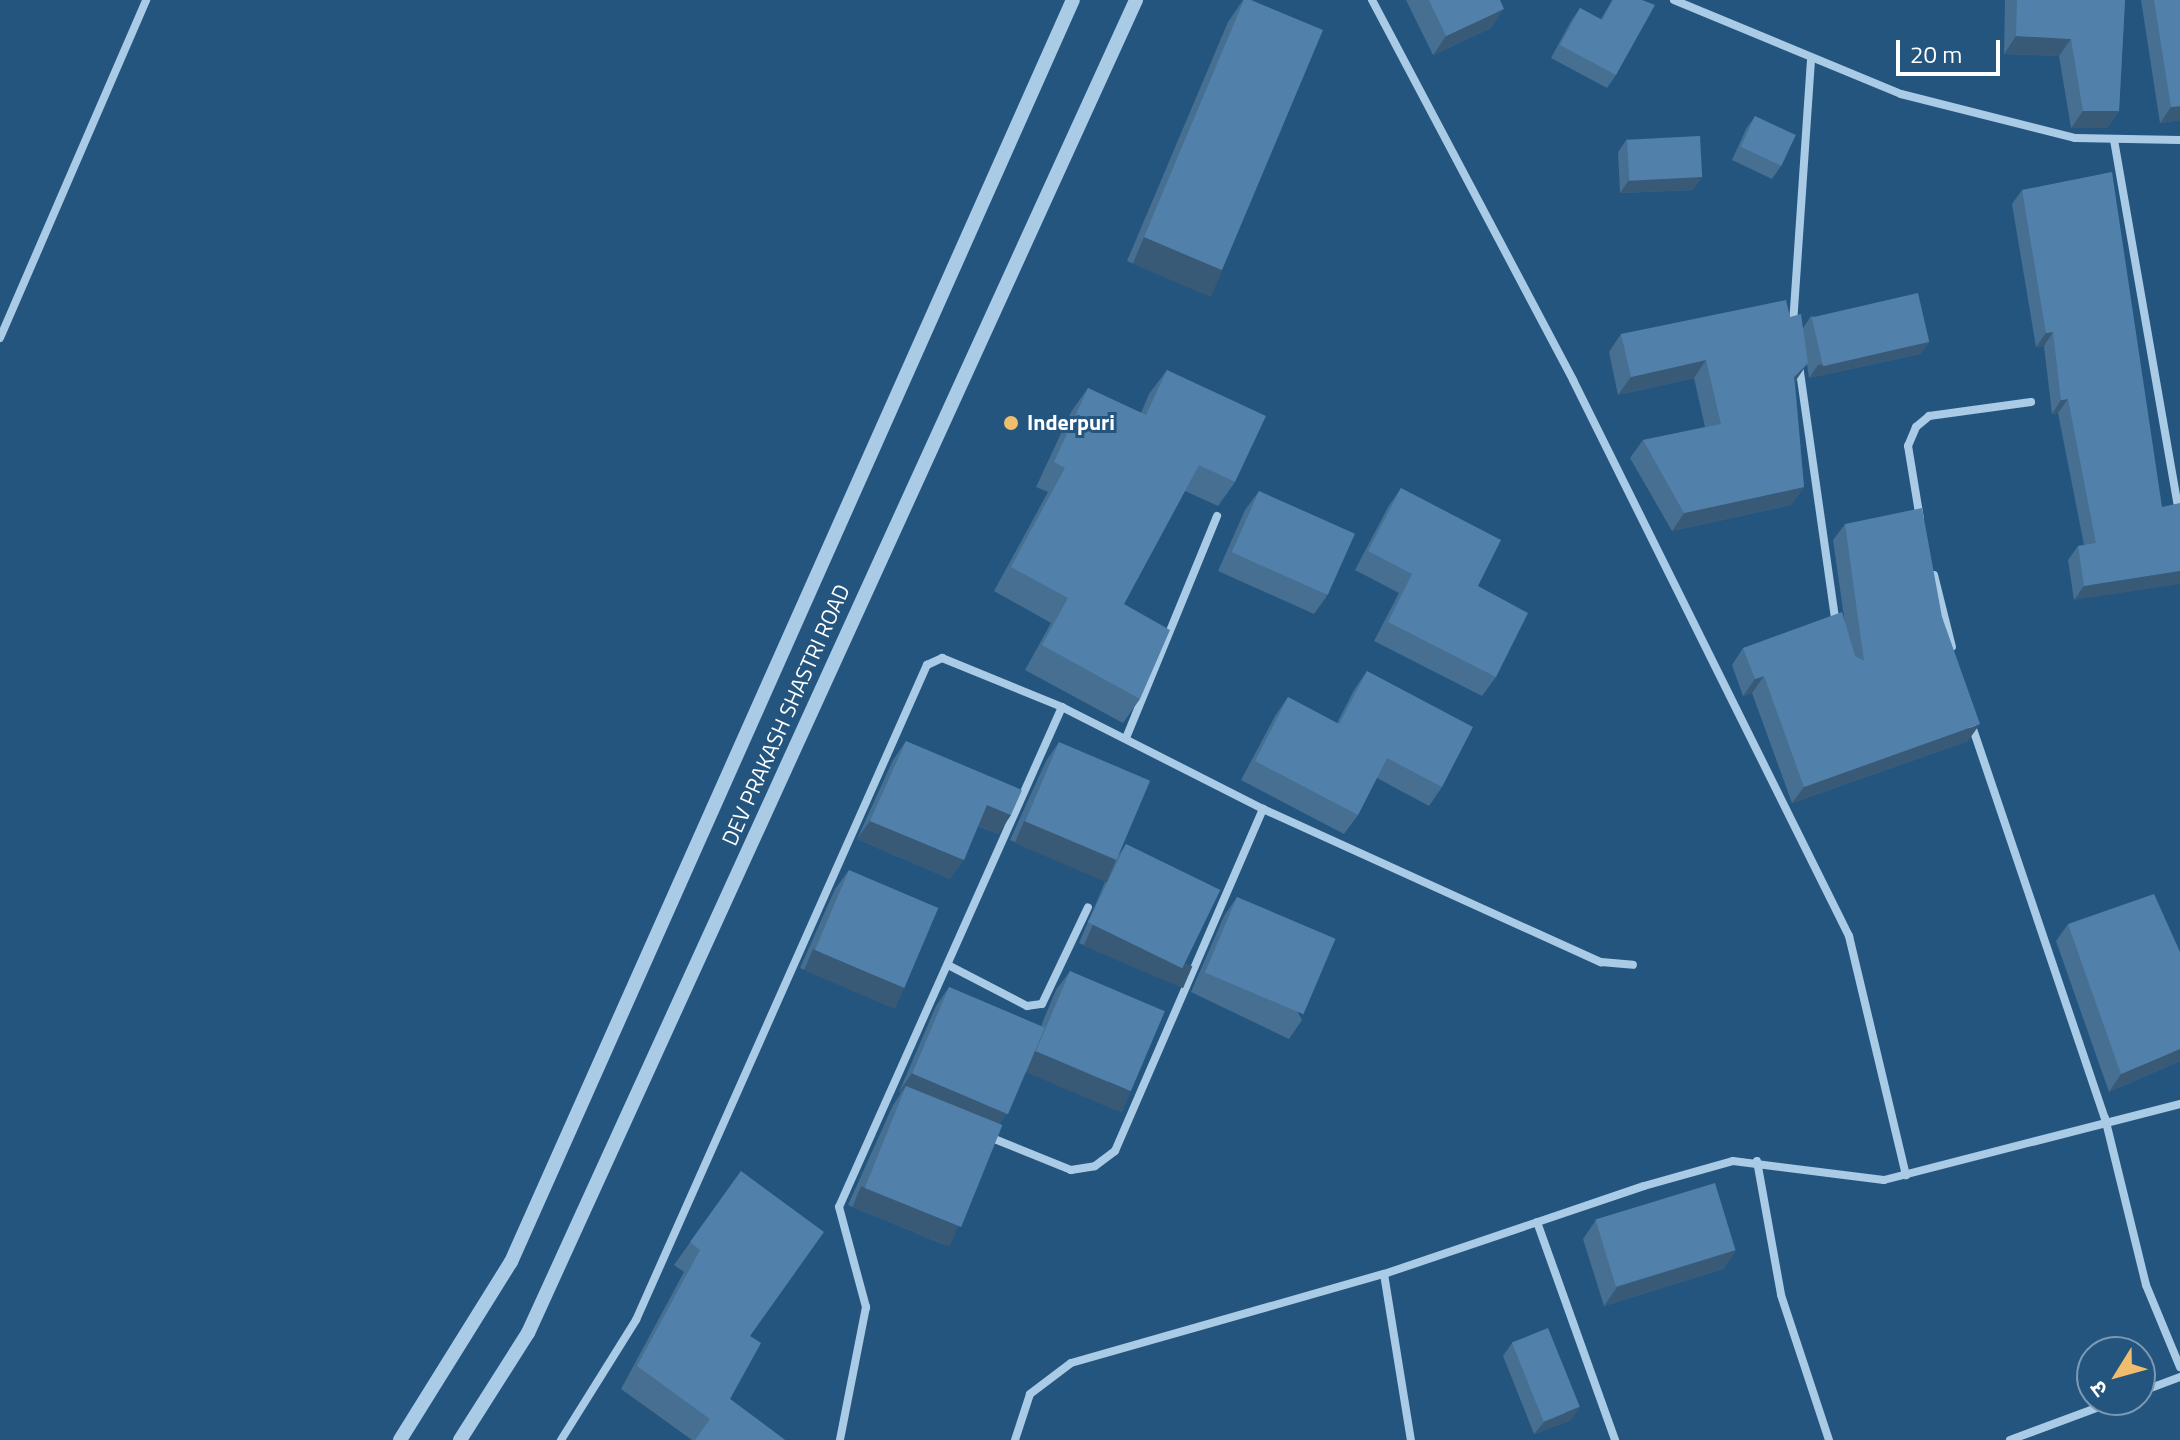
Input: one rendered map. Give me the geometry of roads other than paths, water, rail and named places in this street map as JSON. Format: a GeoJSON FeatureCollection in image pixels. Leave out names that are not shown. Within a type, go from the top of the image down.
{"type":"FeatureCollection","features":[{"type":"Feature","properties":{"kind":"street"},"geometry":{"type":"LineString","coordinates":[[0,338],[146,0]]}},
{"type":"Feature","properties":{"kind":"street","name":"DEV PRAKASH SHASTRI ROAD"},"geometry":{"type":"LineString","coordinates":[[400,1440],[511,1262],[1073,0]]}},
{"type":"Feature","properties":{"kind":"street","name":"DEV PRAKASH SHASTRI ROAD"},"geometry":{"type":"LineString","coordinates":[[460,1440],[528,1333],[1136,0]]}},
{"type":"Feature","properties":{"kind":"street"},"geometry":{"type":"LineString","coordinates":[[1372,0],[1573,380],[1849,936],[1906,1175]]}},
{"type":"Feature","properties":{"kind":"street"},"geometry":{"type":"LineString","coordinates":[[1674,0],[1811,62],[2037,131],[2114,140],[2180,140]]}},
{"type":"Feature","properties":{"kind":"street"},"geometry":{"type":"LineString","coordinates":[[1795,343],[1791,298],[1811,62]]}},
{"type":"Feature","properties":{"kind":"street"},"geometry":{"type":"LineString","coordinates":[[2114,140],[2180,518]]}},
{"type":"Feature","properties":{"kind":"street"},"geometry":{"type":"LineString","coordinates":[[1797,357],[1841,643]]}},
{"type":"Feature","properties":{"kind":"street"},"geometry":{"type":"LineString","coordinates":[[1923,532],[1908,446],[1916,427],[1929,416],[2031,402]]}},
{"type":"Feature","properties":{"kind":"street"},"geometry":{"type":"LineString","coordinates":[[1126,738],[1217,516]]}},
{"type":"Feature","properties":{"kind":"street"},"geometry":{"type":"LineString","coordinates":[[1930,561],[1957,666]]}},
{"type":"Feature","properties":{"kind":"street"},"geometry":{"type":"LineString","coordinates":[[561,1440],[636,1320],[927,665],[949,659],[1062,707],[1263,809],[1601,962],[1633,965]]}},
{"type":"Feature","properties":{"kind":"street"},"geometry":{"type":"LineString","coordinates":[[840,1440],[866,1307],[839,1207],[1062,707]]}},
{"type":"Feature","properties":{"kind":"street"},"geometry":{"type":"LineString","coordinates":[[1968,710],[2105,1118],[2146,1285],[2180,1367]]}},
{"type":"Feature","properties":{"kind":"street"},"geometry":{"type":"LineString","coordinates":[[974,1131],[1071,1170],[1095,1166],[1115,1151],[1263,809]]}},
{"type":"Feature","properties":{"kind":"street"},"geometry":{"type":"LineString","coordinates":[[948,965],[1027,1006],[1042,1004],[1088,907]]}},
{"type":"Feature","properties":{"kind":"street"},"geometry":{"type":"LineString","coordinates":[[890,1096],[904,1102]]}},
{"type":"Feature","properties":{"kind":"street"},"geometry":{"type":"LineString","coordinates":[[1015,1440],[1030,1394],[1071,1363],[1384,1274],[1674,1178],[1757,1161],[1859,1179],[1906,1175],[2105,1118],[2180,1104]]}},
{"type":"Feature","properties":{"kind":"street"},"geometry":{"type":"LineString","coordinates":[[1757,1161],[1781,1295],[1829,1440]]}},
{"type":"Feature","properties":{"kind":"street"},"geometry":{"type":"LineString","coordinates":[[1537,1222],[1615,1440]]}},
{"type":"Feature","properties":{"kind":"street"},"geometry":{"type":"LineString","coordinates":[[1384,1274],[1411,1440]]}},
{"type":"Feature","properties":{"kind":"street"},"geometry":{"type":"LineString","coordinates":[[2156,1386],[2180,1377]]}},
{"type":"Feature","properties":{"kind":"street"},"geometry":{"type":"LineString","coordinates":[[2010,1440],[2076,1416]]}},
{"type":"Feature","properties":{"kind":"place","name":"Inderpuri"},"geometry":{"type":"Point","coordinates":[1011,423]}}]}
